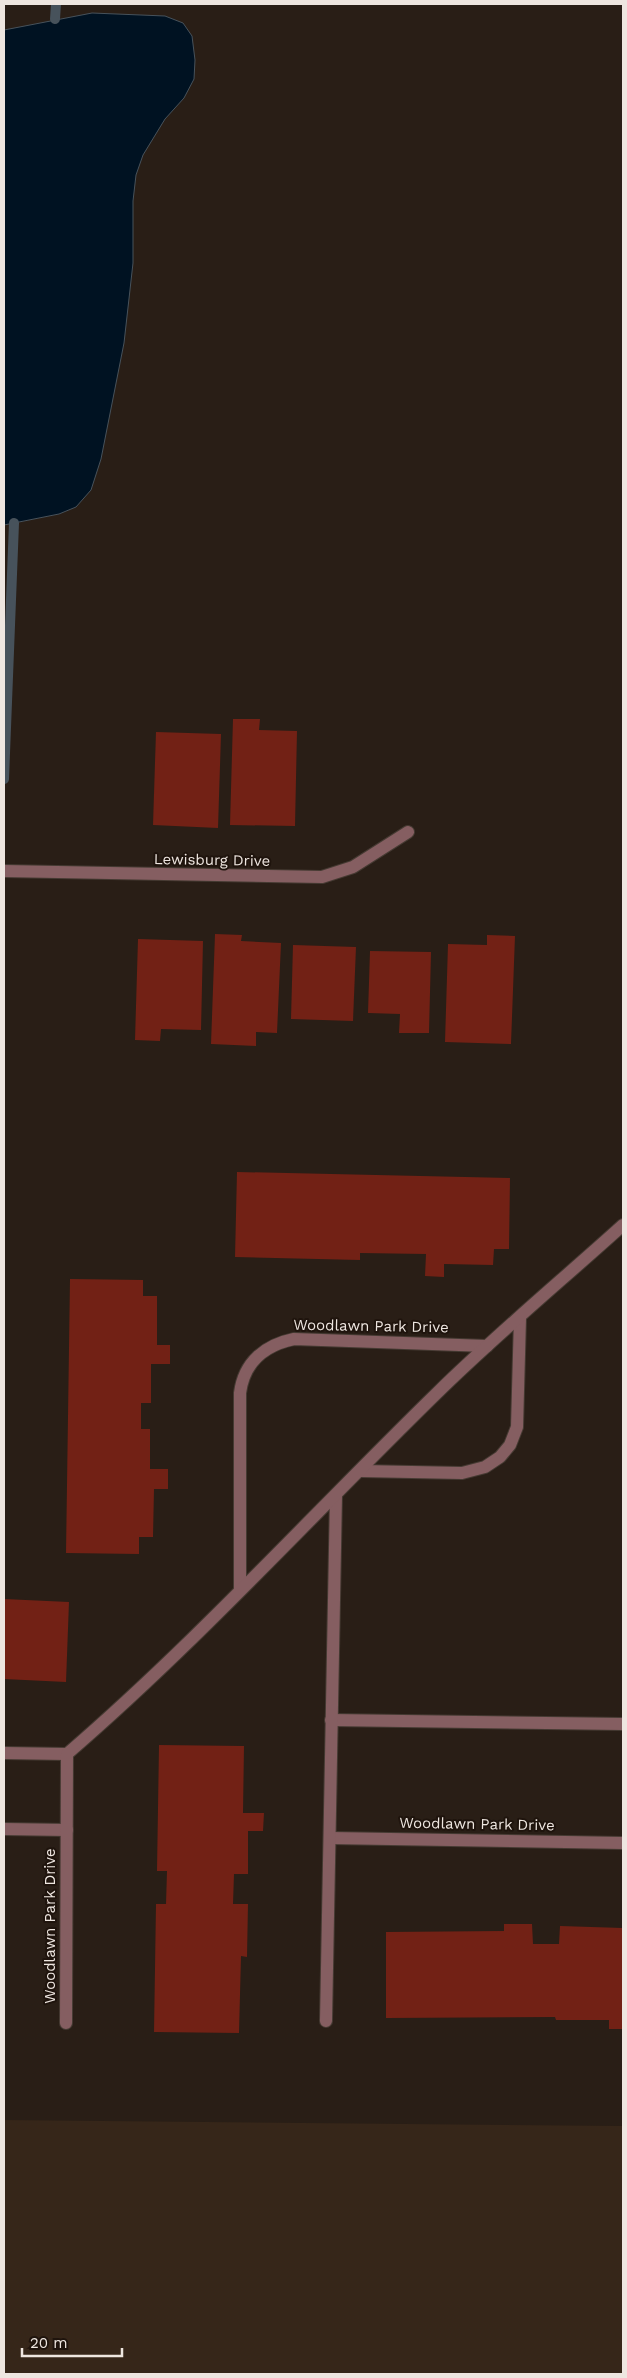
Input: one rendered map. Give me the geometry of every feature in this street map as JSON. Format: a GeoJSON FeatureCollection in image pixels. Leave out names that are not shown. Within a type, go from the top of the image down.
{"type":"FeatureCollection","features":[{"type":"Feature","properties":{"kind":"street","name":"Lewisburg Drive"},"geometry":{"type":"LineString","coordinates":[[4,871],[322,877],[353,867],[408,832]]}},
{"type":"Feature","properties":{"kind":"street"},"geometry":{"type":"LineString","coordinates":[[4,1753],[67,1754],[106,1720],[240,1590],[437,1393],[623,1225]]}},
{"type":"Feature","properties":{"kind":"street"},"geometry":{"type":"LineString","coordinates":[[361,1471],[462,1473],[485,1467],[500,1457],[510,1445],[517,1427],[520,1318]]}},
{"type":"Feature","properties":{"kind":"street","name":"Woodlawn Park Drive"},"geometry":{"type":"LineString","coordinates":[[240,1590],[240,1393],[243,1378],[256,1357],[274,1344],[294,1339],[487,1346]]}},
{"type":"Feature","properties":{"kind":"street"},"geometry":{"type":"LineString","coordinates":[[326,2022],[336,1495]]}},
{"type":"Feature","properties":{"kind":"street"},"geometry":{"type":"LineString","coordinates":[[331,1720],[623,1724]]}},
{"type":"Feature","properties":{"kind":"street","name":"Woodlawn Park Drive"},"geometry":{"type":"LineString","coordinates":[[66,2022],[67,1754]]}},
{"type":"Feature","properties":{"kind":"street","name":"Woodlawn Park Drive"},"geometry":{"type":"LineString","coordinates":[[4,1829],[67,1830]]}},
{"type":"Feature","properties":{"kind":"street","name":"Woodlawn Park Drive"},"geometry":{"type":"LineString","coordinates":[[330,1838],[623,1843]]}},
{"type":"Feature","properties":{"kind":"shaded area"},"geometry":{"type":"Polygon","coordinates":[[[4,2120],[623,2126],[623,2374],[4,2374],[4,2120]]]}},
{"type":"Feature","properties":{"kind":"water"},"geometry":{"type":"Polygon","coordinates":[[[92,13],[165,16],[183,23],[192,36],[195,60],[194,79],[184,98],[165,119],[143,155],[136,175],[133,201],[133,263],[124,343],[101,459],[91,490],[76,507],[59,514],[4,525],[4,30],[92,13]]]}},
{"type":"Feature","properties":{"kind":"building"},"geometry":{"type":"Polygon","coordinates":[[[233,719],[260,719],[259,730],[297,731],[295,826],[230,825],[233,719]]]}},
{"type":"Feature","properties":{"kind":"building"},"geometry":{"type":"Polygon","coordinates":[[[156,732],[221,734],[218,828],[153,825],[156,732]]]}},
{"type":"Feature","properties":{"kind":"building"},"geometry":{"type":"Polygon","coordinates":[[[215,934],[242,935],[241,941],[281,943],[277,1033],[256,1032],[256,1046],[211,1044],[215,934]]]}},
{"type":"Feature","properties":{"kind":"building"},"geometry":{"type":"Polygon","coordinates":[[[487,935],[515,936],[511,1044],[445,1042],[448,944],[487,945],[487,935]]]}},
{"type":"Feature","properties":{"kind":"building"},"geometry":{"type":"Polygon","coordinates":[[[138,939],[203,941],[201,1030],[161,1029],[160,1041],[135,1040],[138,939]]]}},
{"type":"Feature","properties":{"kind":"building"},"geometry":{"type":"Polygon","coordinates":[[[293,945],[356,947],[353,1021],[291,1019],[293,945]]]}},
{"type":"Feature","properties":{"kind":"building"},"geometry":{"type":"Polygon","coordinates":[[[370,951],[431,952],[429,1033],[399,1033],[400,1014],[368,1013],[370,951]]]}},
{"type":"Feature","properties":{"kind":"building"},"geometry":{"type":"Polygon","coordinates":[[[237,1172],[510,1178],[509,1249],[494,1249],[493,1265],[444,1264],[444,1277],[425,1276],[426,1254],[360,1253],[360,1260],[235,1257],[237,1172]]]}},
{"type":"Feature","properties":{"kind":"building"},"geometry":{"type":"Polygon","coordinates":[[[70,1279],[143,1280],[143,1296],[157,1296],[157,1345],[170,1345],[170,1364],[151,1364],[151,1403],[141,1403],[141,1429],[150,1429],[150,1469],[168,1469],[168,1489],[154,1489],[153,1537],[139,1537],[139,1554],[66,1553],[70,1279]]]}},
{"type":"Feature","properties":{"kind":"building"},"geometry":{"type":"Polygon","coordinates":[[[4,1599],[69,1602],[66,1682],[4,1679],[4,1599]]]}},
{"type":"Feature","properties":{"kind":"building"},"geometry":{"type":"Polygon","coordinates":[[[159,1745],[244,1746],[243,1813],[264,1813],[263,1831],[248,1831],[248,1874],[234,1874],[233,1904],[248,1904],[247,1957],[241,1956],[239,2033],[154,2032],[156,1904],[166,1904],[167,1871],[157,1871],[159,1745]]]}},
{"type":"Feature","properties":{"kind":"building"},"geometry":{"type":"Polygon","coordinates":[[[504,1924],[532,1924],[533,1944],[559,1944],[560,1926],[623,1928],[623,2029],[609,2029],[609,2020],[556,2020],[555,2017],[386,2018],[386,1932],[504,1931],[504,1924]]]}},
{"type":"Feature","properties":{"kind":"waterway"},"geometry":{"type":"LineString","coordinates":[[55,19],[56,4]]}},
{"type":"Feature","properties":{"kind":"waterway"},"geometry":{"type":"LineString","coordinates":[[4,779],[14,523]]}}]}
